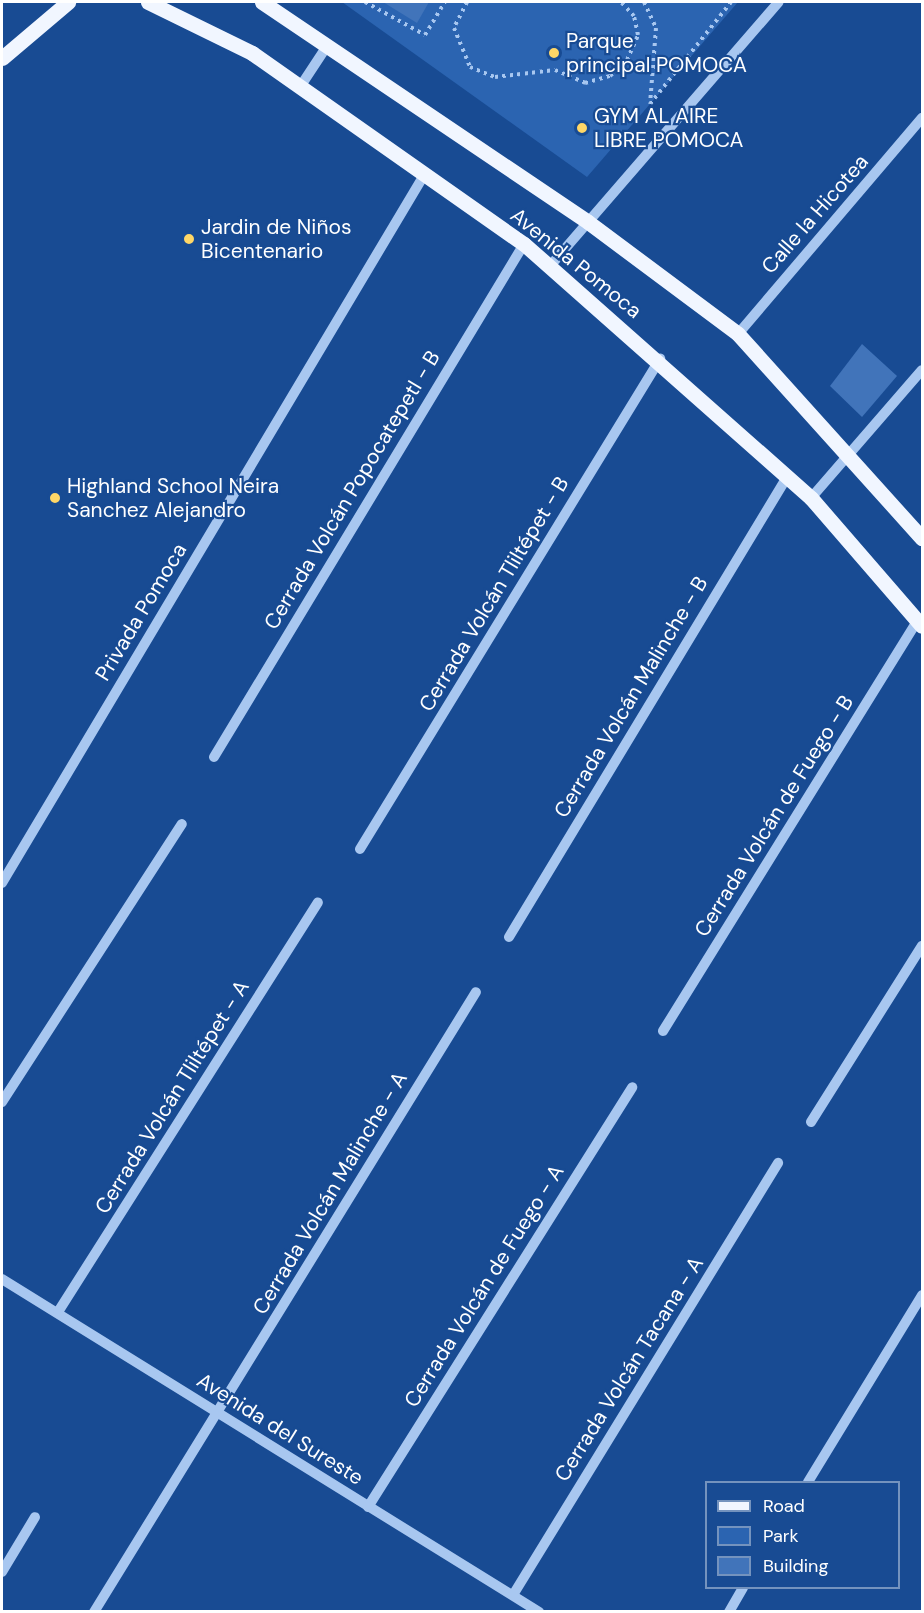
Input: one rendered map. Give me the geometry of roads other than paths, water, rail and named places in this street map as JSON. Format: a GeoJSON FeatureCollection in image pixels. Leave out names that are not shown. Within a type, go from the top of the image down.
{"type":"FeatureCollection","features":[{"type":"Feature","properties":{"kind":"main road"},"geometry":{"type":"LineString","coordinates":[[2,58],[68,2]]}},
{"type":"Feature","properties":{"kind":"main road","name":"Avenida Pomoca"},"geometry":{"type":"LineString","coordinates":[[148,2],[252,53],[524,244],[660,360],[811,498],[920,623]]}},
{"type":"Feature","properties":{"kind":"main road","name":"Avenida Pomoca"},"geometry":{"type":"LineString","coordinates":[[262,2],[588,222],[738,334],[922,538]]}},
{"type":"Feature","properties":{"kind":"street"},"geometry":{"type":"LineString","coordinates":[[550,266],[779,2]]}},
{"type":"Feature","properties":{"kind":"street"},"geometry":{"type":"LineString","coordinates":[[300,87],[327,46]]}},
{"type":"Feature","properties":{"kind":"street","name":"Calle la Hicotea"},"geometry":{"type":"LineString","coordinates":[[738,334],[922,118]]}},
{"type":"Feature","properties":{"kind":"street","name":"Privada Pomoca"},"geometry":{"type":"LineString","coordinates":[[2,883],[424,175]]}},
{"type":"Feature","properties":{"kind":"street","name":"Cerrada Volcán Popocatepetl - B"},"geometry":{"type":"LineString","coordinates":[[214,757],[524,244]]}},
{"type":"Feature","properties":{"kind":"street","name":"Cerrada Volcán Tliltépet - B"},"geometry":{"type":"LineString","coordinates":[[360,849],[660,360]]}},
{"type":"Feature","properties":{"kind":"street"},"geometry":{"type":"LineString","coordinates":[[811,498],[922,370]]}},
{"type":"Feature","properties":{"kind":"street","name":"Cerrada Volcán Malinche - B"},"geometry":{"type":"LineString","coordinates":[[509,937],[787,477]]}},
{"type":"Feature","properties":{"kind":"street","name":"Cerrada Volcán de Fuego - B"},"geometry":{"type":"LineString","coordinates":[[663,1031],[920,623]]}},
{"type":"Feature","properties":{"kind":"street"},"geometry":{"type":"LineString","coordinates":[[2,1102],[182,824]]}},
{"type":"Feature","properties":{"kind":"street","name":"Cerrada Volcán Tliltépet - A"},"geometry":{"type":"LineString","coordinates":[[58,1312],[318,903]]}},
{"type":"Feature","properties":{"kind":"street"},"geometry":{"type":"LineString","coordinates":[[811,1122],[922,946]]}},
{"type":"Feature","properties":{"kind":"street","name":"Cerrada Volcán Malinche - A"},"geometry":{"type":"LineString","coordinates":[[94,1611],[219,1415],[476,992]]}},
{"type":"Feature","properties":{"kind":"street","name":"Cerrada Volcán de Fuego - A"},"geometry":{"type":"LineString","coordinates":[[368,1507],[632,1087]]}},
{"type":"Feature","properties":{"kind":"street","name":"Cerrada Volcán Tacana - A"},"geometry":{"type":"LineString","coordinates":[[513,1595],[778,1163]]}},
{"type":"Feature","properties":{"kind":"street","name":"Avenida del Sureste"},"geometry":{"type":"LineString","coordinates":[[2,1279],[539,1611]]}},
{"type":"Feature","properties":{"kind":"street"},"geometry":{"type":"LineString","coordinates":[[809,1481],[922,1295]]}},
{"type":"Feature","properties":{"kind":"street"},"geometry":{"type":"LineString","coordinates":[[2,1572],[34,1517]]}},
{"type":"Feature","properties":{"kind":"street"},"geometry":{"type":"LineString","coordinates":[[729,1611],[742,1589]]}},
{"type":"Feature","properties":{"kind":"place","name":"Parque principal POMOCA"},"geometry":{"type":"Point","coordinates":[554,53]}},
{"type":"Feature","properties":{"kind":"place","name":"GYM AL AIRE LIBRE POMOCA"},"geometry":{"type":"Point","coordinates":[582,128]}},
{"type":"Feature","properties":{"kind":"place","name":"Jardin de Niños Bicentenario"},"geometry":{"type":"Point","coordinates":[189,239]}},
{"type":"Feature","properties":{"kind":"place","name":"Highland School Neira Sanchez Alejandro"},"geometry":{"type":"Point","coordinates":[55,498]}}]}
